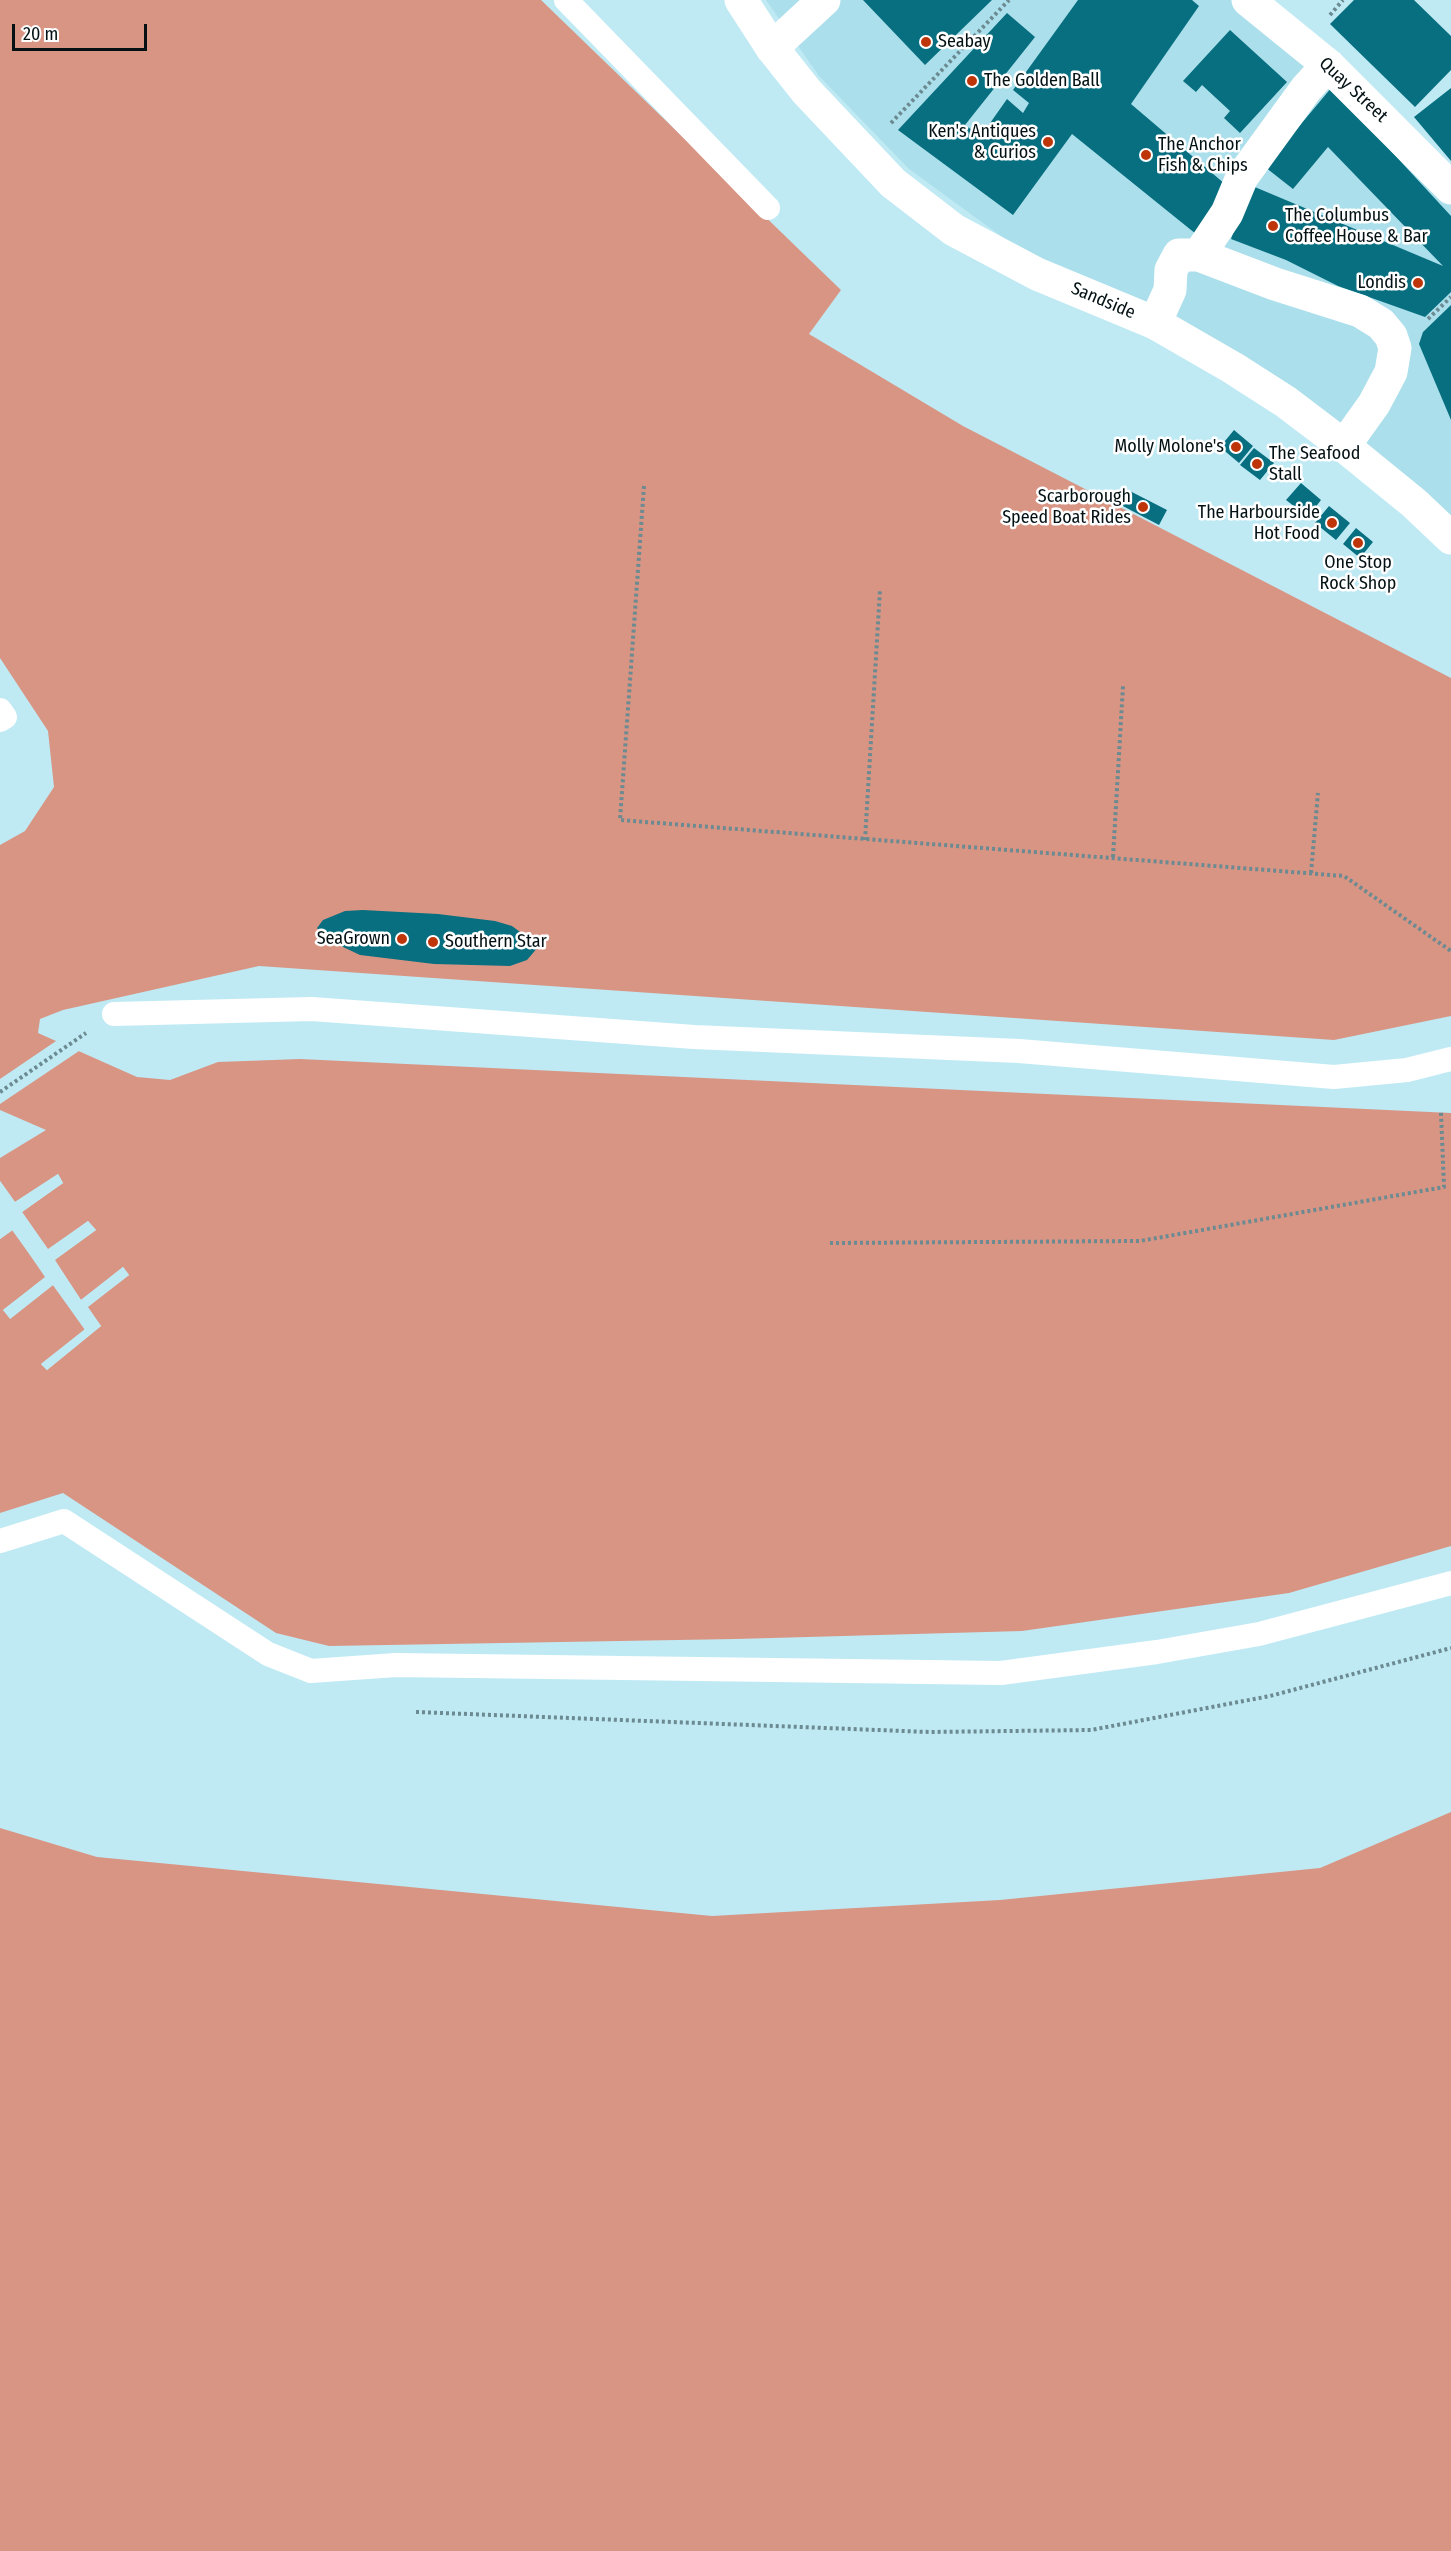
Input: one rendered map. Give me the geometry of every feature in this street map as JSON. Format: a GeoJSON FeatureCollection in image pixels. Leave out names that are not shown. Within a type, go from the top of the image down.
{"type":"FeatureCollection","features":[{"type":"Feature","properties":{"kind":"street","name":"Sandside"},"geometry":{"type":"LineString","coordinates":[[741,0],[772,48],[807,92],[893,183],[954,230],[1037,274],[1155,323],[1233,368],[1286,402],[1344,446],[1414,503],[1451,538]]}},
{"type":"Feature","properties":{"kind":"street"},"geometry":{"type":"LineString","coordinates":[[772,48],[824,0]]}},
{"type":"Feature","properties":{"kind":"street","name":"Quay Street"},"geometry":{"type":"LineString","coordinates":[[1248,0],[1329,64],[1451,188]]}},
{"type":"Feature","properties":{"kind":"street"},"geometry":{"type":"LineString","coordinates":[[1199,255],[1227,213],[1242,177],[1306,89],[1329,64]]}},
{"type":"Feature","properties":{"kind":"street"},"geometry":{"type":"LineString","coordinates":[[1155,323],[1170,290],[1171,270],[1179,255],[1199,255],[1275,284],[1360,311],[1381,324],[1391,336],[1395,348],[1391,372],[1374,404],[1344,446]]}},
{"type":"Feature","properties":{"kind":"lane"},"geometry":{"type":"LineString","coordinates":[[566,0],[768,208]]}},
{"type":"Feature","properties":{"kind":"lane"},"geometry":{"type":"LineString","coordinates":[[0,710],[5,717],[0,720]]}},
{"type":"Feature","properties":{"kind":"lane"},"geometry":{"type":"LineString","coordinates":[[114,1014],[312,1009],[694,1037],[1019,1051],[1334,1077],[1407,1070],[1451,1059]]}},
{"type":"Feature","properties":{"kind":"lane"},"geometry":{"type":"LineString","coordinates":[[0,1540],[64,1521],[268,1654],[311,1671],[396,1665],[1001,1673],[1157,1652],[1259,1634],[1451,1583]]}},
{"type":"Feature","properties":{"kind":"path"},"geometry":{"type":"LineString","coordinates":[[864,152],[1009,0]]}},
{"type":"Feature","properties":{"kind":"path"},"geometry":{"type":"LineString","coordinates":[[644,486],[620,820],[1344,876],[1451,951]]}},
{"type":"Feature","properties":{"kind":"path"},"geometry":{"type":"LineString","coordinates":[[865,840],[880,590]]}},
{"type":"Feature","properties":{"kind":"path"},"geometry":{"type":"LineString","coordinates":[[1113,857],[1123,686]]}},
{"type":"Feature","properties":{"kind":"path"},"geometry":{"type":"LineString","coordinates":[[1311,873],[1318,793]]}},
{"type":"Feature","properties":{"kind":"path"},"geometry":{"type":"LineString","coordinates":[[0,1092],[114,1014]]}},
{"type":"Feature","properties":{"kind":"path"},"geometry":{"type":"LineString","coordinates":[[830,1243],[1140,1241],[1444,1187],[1441,1112]]}},
{"type":"Feature","properties":{"kind":"path"},"geometry":{"type":"LineString","coordinates":[[416,1712],[929,1732],[1091,1730],[1270,1696],[1451,1648]]}},
{"type":"Feature","properties":{"kind":"shaded area"},"geometry":{"type":"Polygon","coordinates":[[[0,0],[541,0],[841,290],[809,334],[963,426],[1451,678],[1451,1016],[1334,1040],[259,966],[63,1010],[40,1019],[38,1033],[137,1077],[170,1080],[218,1062],[300,1059],[1451,1113],[1451,1546],[1289,1593],[1022,1631],[736,1639],[329,1646],[276,1633],[63,1493],[0,1513],[0,1239],[12,1230],[46,1277],[3,1310],[11,1318],[53,1285],[85,1330],[41,1364],[47,1370],[101,1326],[87,1307],[129,1275],[123,1267],[81,1300],[54,1260],[96,1230],[88,1221],[48,1250],[22,1212],[63,1183],[58,1174],[15,1202],[0,1181],[0,1158],[46,1130],[0,1110],[0,845],[25,831],[54,787],[48,731],[0,658],[0,0]]]}},
{"type":"Feature","properties":{"kind":"shaded area"},"geometry":{"type":"Polygon","coordinates":[[[766,0],[1248,0],[1451,188],[1451,527],[1016,247],[909,169],[819,76],[766,0]]]}},
{"type":"Feature","properties":{"kind":"shaded area"},"geometry":{"type":"Polygon","coordinates":[[[1451,1812],[1451,2551],[0,2551],[0,1828],[97,1857],[712,1916],[1000,1900],[1320,1868],[1451,1812]]]}},
{"type":"Feature","properties":{"kind":"pier"},"geometry":{"type":"Polygon","coordinates":[[[59,1039],[82,1049],[0,1104],[0,1079],[59,1039]]]}},
{"type":"Feature","properties":{"kind":"pier"},"geometry":{"type":"Polygon","coordinates":[[[58,1174],[63,1183],[22,1212],[48,1249],[88,1221],[96,1230],[55,1260],[81,1300],[123,1267],[129,1275],[88,1307],[101,1326],[47,1370],[41,1364],[85,1329],[53,1285],[10,1319],[3,1310],[45,1277],[13,1230],[0,1239],[0,1235],[14,1227],[48,1276],[7,1310],[11,1314],[54,1282],[88,1329],[45,1364],[47,1366],[97,1326],[85,1306],[125,1274],[123,1271],[80,1302],[51,1259],[92,1229],[88,1225],[46,1252],[19,1212],[59,1182],[57,1178],[15,1205],[0,1186],[0,1181],[15,1202],[58,1174]]]}},
{"type":"Feature","properties":{"kind":"building","name":"Seabay"},"geometry":{"type":"Polygon","coordinates":[[[863,0],[992,0],[925,65],[863,0]]]}},
{"type":"Feature","properties":{"kind":"building"},"geometry":{"type":"Polygon","coordinates":[[[1078,0],[1192,0],[1199,6],[1131,104],[1232,190],[1196,234],[1072,134],[1013,215],[898,130],[1007,13],[1035,37],[965,125],[981,136],[1007,99],[1023,113],[1029,103],[1013,90],[1078,0]]]}},
{"type":"Feature","properties":{"kind":"building"},"geometry":{"type":"Polygon","coordinates":[[[1354,0],[1414,0],[1451,36],[1451,70],[1415,107],[1330,24],[1354,0]]]}},
{"type":"Feature","properties":{"kind":"building"},"geometry":{"type":"Polygon","coordinates":[[[1230,30],[1287,82],[1240,133],[1224,118],[1230,111],[1202,85],[1196,92],[1183,81],[1230,30]]]}},
{"type":"Feature","properties":{"kind":"building"},"geometry":{"type":"Polygon","coordinates":[[[1332,87],[1451,216],[1451,292],[1425,317],[1338,286],[1286,260],[1231,239],[1250,185],[1443,266],[1328,147],[1293,189],[1265,167],[1332,87]]]}},
{"type":"Feature","properties":{"kind":"building"},"geometry":{"type":"Polygon","coordinates":[[[1451,88],[1451,161],[1414,117],[1451,88]]]}},
{"type":"Feature","properties":{"kind":"building"},"geometry":{"type":"Polygon","coordinates":[[[1451,305],[1451,420],[1419,344],[1423,332],[1451,305]]]}},
{"type":"Feature","properties":{"kind":"building","name":"Molly Molone's"},"geometry":{"type":"Polygon","coordinates":[[[1234,430],[1253,446],[1239,463],[1220,447],[1234,430]]]}},
{"type":"Feature","properties":{"kind":"building","name":"The Seafood Stall"},"geometry":{"type":"Polygon","coordinates":[[[1254,448],[1274,463],[1260,480],[1240,465],[1254,448]]]}},
{"type":"Feature","properties":{"kind":"building"},"geometry":{"type":"Polygon","coordinates":[[[1301,483],[1321,500],[1308,517],[1286,500],[1301,483]]]}},
{"type":"Feature","properties":{"kind":"building","name":"Scarborough Speed Boat Rides"},"geometry":{"type":"Polygon","coordinates":[[[1126,489],[1167,510],[1159,525],[1119,504],[1126,489]]]}},
{"type":"Feature","properties":{"kind":"building","name":"The Harbourside Hot Food"},"geometry":{"type":"Polygon","coordinates":[[[1329,506],[1350,523],[1336,540],[1315,523],[1329,506]]]}},
{"type":"Feature","properties":{"kind":"building","name":"One Stop Rock Shop"},"geometry":{"type":"Polygon","coordinates":[[[1356,528],[1373,542],[1360,558],[1343,544],[1356,528]]]}},
{"type":"Feature","properties":{"kind":"building","name":"Southern Star"},"geometry":{"type":"Polygon","coordinates":[[[345,911],[438,914],[495,921],[512,926],[539,946],[527,960],[510,966],[434,964],[360,955],[324,938],[317,928],[323,920],[345,911]]]}},
{"type":"Feature","properties":{"kind":"place","name":"Seabay"},"geometry":{"type":"Point","coordinates":[926,42]}},
{"type":"Feature","properties":{"kind":"place","name":"The Golden Ball"},"geometry":{"type":"Point","coordinates":[972,81]}},
{"type":"Feature","properties":{"kind":"place","name":"Ken's Antiques & Curios"},"geometry":{"type":"Point","coordinates":[1048,142]}},
{"type":"Feature","properties":{"kind":"place","name":"The Anchor Fish & Chips"},"geometry":{"type":"Point","coordinates":[1146,155]}},
{"type":"Feature","properties":{"kind":"place","name":"The Columbus Coffee House & Bar"},"geometry":{"type":"Point","coordinates":[1273,226]}},
{"type":"Feature","properties":{"kind":"place","name":"Londis"},"geometry":{"type":"Point","coordinates":[1418,283]}},
{"type":"Feature","properties":{"kind":"place","name":"Molly Molone's"},"geometry":{"type":"Point","coordinates":[1236,447]}},
{"type":"Feature","properties":{"kind":"place","name":"The Seafood Stall"},"geometry":{"type":"Point","coordinates":[1257,464]}},
{"type":"Feature","properties":{"kind":"place","name":"Scarborough Speed Boat Rides"},"geometry":{"type":"Point","coordinates":[1143,507]}},
{"type":"Feature","properties":{"kind":"place","name":"The Harbourside Hot Food"},"geometry":{"type":"Point","coordinates":[1332,523]}},
{"type":"Feature","properties":{"kind":"place","name":"One Stop Rock Shop"},"geometry":{"type":"Point","coordinates":[1358,543]}},
{"type":"Feature","properties":{"kind":"place","name":"SeaGrown"},"geometry":{"type":"Point","coordinates":[402,939]}},
{"type":"Feature","properties":{"kind":"place","name":"Southern Star"},"geometry":{"type":"Point","coordinates":[433,942]}}]}
